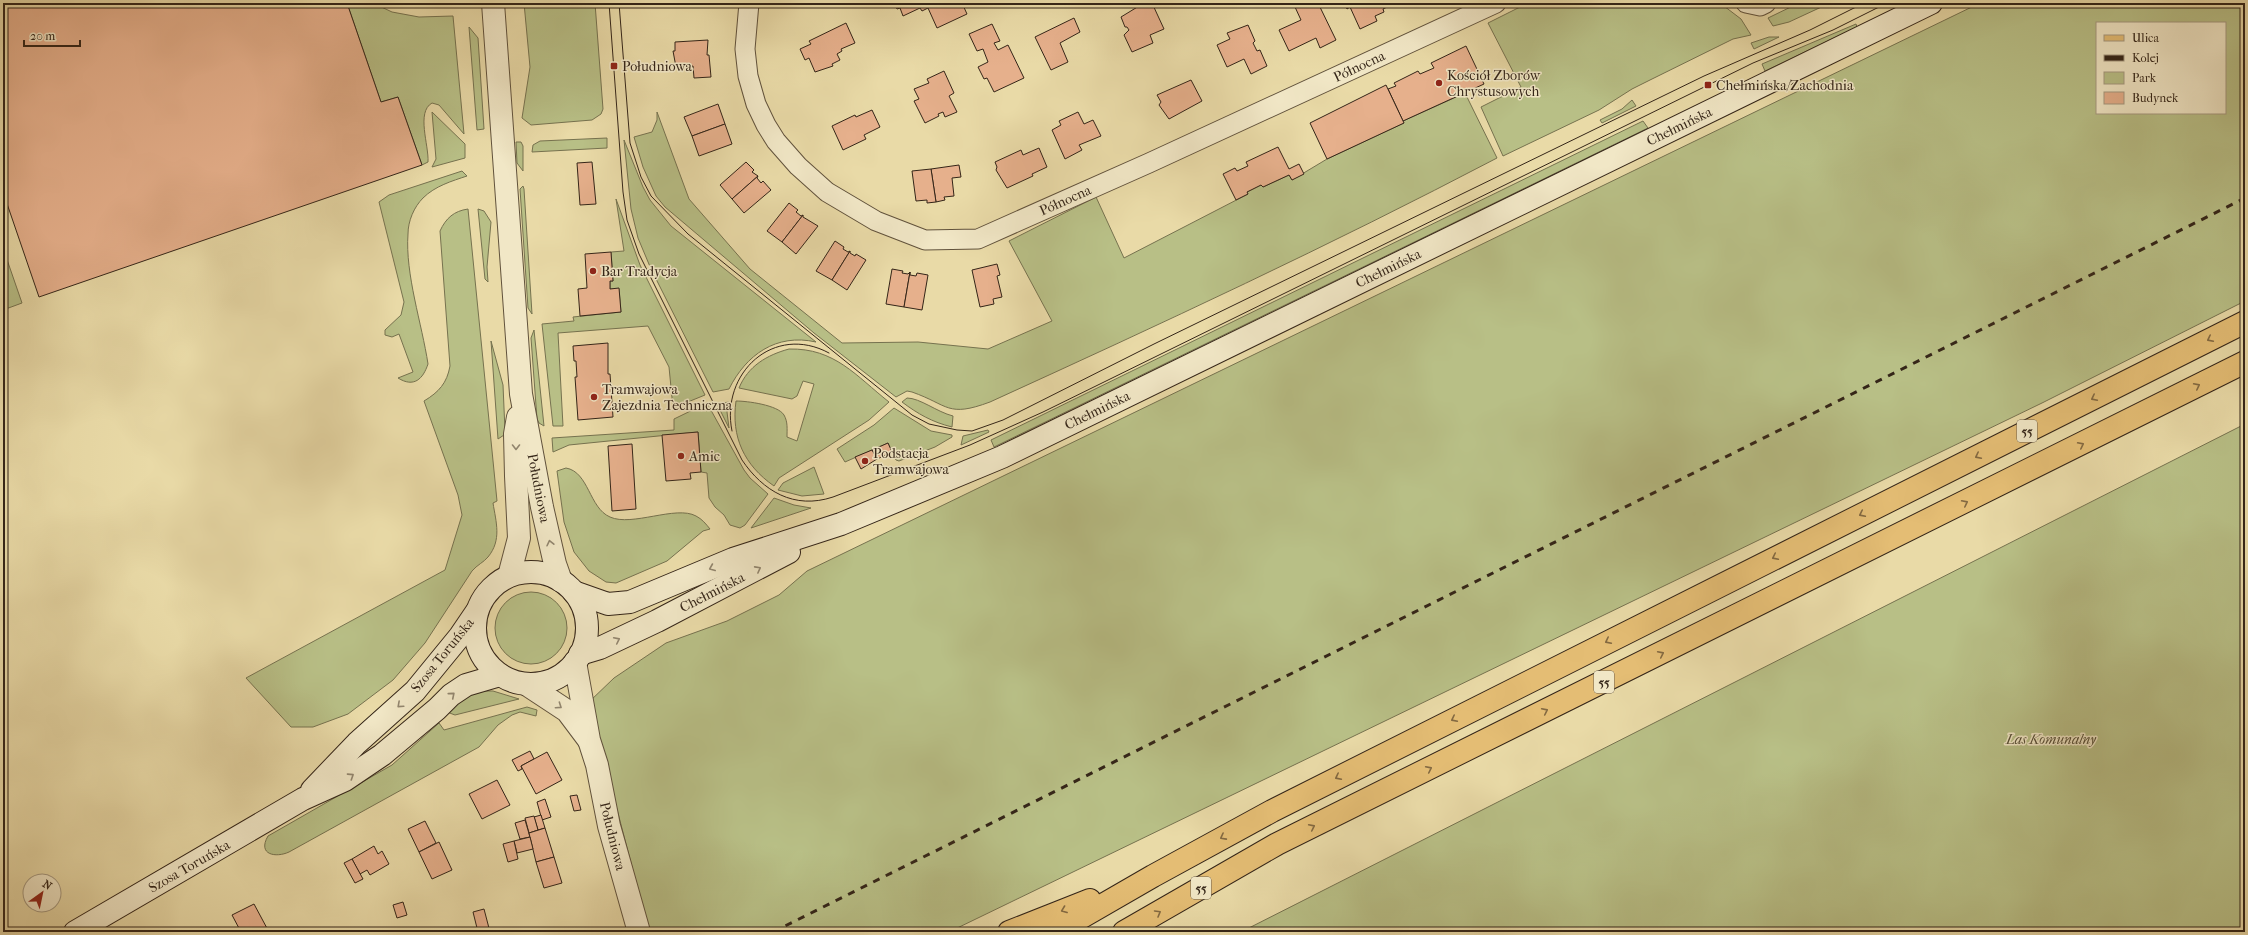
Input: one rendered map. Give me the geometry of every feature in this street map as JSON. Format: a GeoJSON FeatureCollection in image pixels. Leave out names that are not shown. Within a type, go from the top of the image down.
{"type":"FeatureCollection","features":[{"type":"Feature","properties":{"kind":"main road","name":"Południowa"},"geometry":{"type":"LineString","coordinates":[[493,3],[521,394],[542,508],[555,564],[568,586]]}},
{"type":"Feature","properties":{"kind":"main road","name":"Chełmińska"},"geometry":{"type":"LineString","coordinates":[[568,586],[608,604],[630,602],[733,559],[841,524],[1002,457],[1931,3]]}},
{"type":"Feature","properties":{"kind":"main road","name":"55"},"geometry":{"type":"LineString","coordinates":[[1056,932],[1153,876],[1346,773],[2245,322]]}},
{"type":"Feature","properties":{"kind":"main road","name":"55"},"geometry":{"type":"LineString","coordinates":[[1124,932],[1277,844],[2245,362]]}},
{"type":"Feature","properties":{"kind":"main road","name":"Południowa"},"geometry":{"type":"LineString","coordinates":[[509,576],[519,538],[516,434],[521,394]]}},
{"type":"Feature","properties":{"kind":"main road","name":"Chełmińska"},"geometry":{"type":"LineString","coordinates":[[578,658],[657,621],[841,524]]}},
{"type":"Feature","properties":{"kind":"main road"},"geometry":{"type":"LineString","coordinates":[[535,572],[549,575],[568,586],[586,616],[587,629],[578,658],[566,672],[554,679],[540,683],[526,684],[513,681],[500,675],[491,667],[478,646],[475,634],[478,610],[485,596],[495,585],[509,576],[522,573],[535,572]]}},
{"type":"Feature","properties":{"kind":"main road","name":"Szosa Toruńska"},"geometry":{"type":"LineString","coordinates":[[303,799],[357,743],[415,691],[460,636],[478,610]]}},
{"type":"Feature","properties":{"kind":"main road","name":"Południowa"},"geometry":{"type":"LineString","coordinates":[[578,658],[589,740],[597,765],[609,826],[638,932]]}},
{"type":"Feature","properties":{"kind":"main road","name":"Szosa Toruńska"},"geometry":{"type":"LineString","coordinates":[[74,932],[303,799],[345,780],[382,755],[438,709],[451,695],[466,685],[500,675]]}},
{"type":"Feature","properties":{"kind":"main road","name":"Południowa"},"geometry":{"type":"LineString","coordinates":[[526,684],[567,711],[589,740]]}},
{"type":"Feature","properties":{"kind":"main road"},"geometry":{"type":"LineString","coordinates":[[1009,932],[1153,876]]}},
{"type":"Feature","properties":{"kind":"street","name":"Północna"},"geometry":{"type":"LineString","coordinates":[[749,3],[745,49],[748,76],[756,104],[776,141],[798,166],[827,192],[876,221],[924,240],[978,239],[1149,163],[1496,3]]}},
{"type":"Feature","properties":{"kind":"street"},"geometry":{"type":"LineString","coordinates":[[1746,3],[1760,6],[1766,3]]}},
{"type":"Feature","properties":{"kind":"green space"},"geometry":{"type":"Polygon","coordinates":[[[347,3],[373,3],[392,12],[419,17],[453,16],[464,134],[439,105],[432,103],[427,107],[424,121],[428,162],[422,165],[398,97],[381,102],[347,3]]]}},
{"type":"Feature","properties":{"kind":"green space"},"geometry":{"type":"Polygon","coordinates":[[[524,3],[595,3],[603,109],[601,114],[592,120],[531,125],[522,118],[530,67],[524,3]]]}},
{"type":"Feature","properties":{"kind":"green space"},"geometry":{"type":"Polygon","coordinates":[[[1528,3],[1720,3],[1741,19],[1751,35],[1733,39],[1632,89],[1599,110],[1503,156],[1481,107],[1521,87],[1488,23],[1528,3]]]}},
{"type":"Feature","properties":{"kind":"green space"},"geometry":{"type":"Polygon","coordinates":[[[1799,3],[1830,3],[1789,22],[1773,26],[1768,18],[1799,3]]]}},
{"type":"Feature","properties":{"kind":"green space"},"geometry":{"type":"Polygon","coordinates":[[[1980,3],[2245,3],[2245,301],[2042,403],[949,932],[649,932],[589,702],[614,678],[666,643],[727,621],[779,595],[807,571],[1980,3]]]}},
{"type":"Feature","properties":{"kind":"green space"},"geometry":{"type":"Polygon","coordinates":[[[1856,24],[1857,27],[1765,71],[1762,64],[1856,24]]]}},
{"type":"Feature","properties":{"kind":"green space"},"geometry":{"type":"Polygon","coordinates":[[[469,27],[478,38],[484,129],[477,130],[469,27]]]}},
{"type":"Feature","properties":{"kind":"green space"},"geometry":{"type":"Polygon","coordinates":[[[1769,37],[1779,37],[1754,49],[1751,43],[1769,37]]]}},
{"type":"Feature","properties":{"kind":"green space"},"geometry":{"type":"Polygon","coordinates":[[[1465,93],[1497,158],[1309,253],[1182,313],[990,402],[965,409],[949,408],[907,391],[896,397],[814,333],[665,207],[656,196],[643,167],[634,137],[652,132],[657,120],[657,112],[689,199],[750,269],[842,343],[918,342],[988,349],[1052,321],[1009,241],[1096,197],[1124,258],[1248,194],[1247,192],[1261,185],[1263,187],[1289,175],[1292,180],[1327,159],[1404,123],[1403,121],[1465,93]]]}},
{"type":"Feature","properties":{"kind":"green space"},"geometry":{"type":"Polygon","coordinates":[[[1632,100],[1636,106],[1602,123],[1600,120],[1622,109],[1632,100]]]}},
{"type":"Feature","properties":{"kind":"green space"},"geometry":{"type":"Polygon","coordinates":[[[432,112],[465,144],[465,158],[432,167],[436,159],[432,112]]]}},
{"type":"Feature","properties":{"kind":"green space"},"geometry":{"type":"Polygon","coordinates":[[[1643,121],[1648,128],[994,447],[991,440],[1643,121]]]}},
{"type":"Feature","properties":{"kind":"green space"},"geometry":{"type":"Polygon","coordinates":[[[607,138],[607,148],[532,152],[533,145],[540,141],[607,138]]]}},
{"type":"Feature","properties":{"kind":"green space"},"geometry":{"type":"Polygon","coordinates":[[[624,140],[643,187],[650,200],[671,226],[816,342],[801,340],[788,341],[775,344],[764,349],[744,366],[729,389],[713,392],[651,269],[638,238],[631,209],[624,140]]]}},
{"type":"Feature","properties":{"kind":"green space"},"geometry":{"type":"Polygon","coordinates":[[[516,142],[521,142],[523,146],[523,171],[517,163],[516,142]]]}},
{"type":"Feature","properties":{"kind":"green space"},"geometry":{"type":"Polygon","coordinates":[[[462,171],[467,176],[444,184],[433,190],[423,198],[410,219],[408,229],[409,266],[428,364],[421,378],[413,382],[404,381],[398,378],[413,372],[399,334],[392,337],[385,335],[385,330],[401,315],[404,302],[379,202],[389,195],[462,171]]]}},
{"type":"Feature","properties":{"kind":"green space"},"geometry":{"type":"Polygon","coordinates":[[[523,186],[532,314],[528,308],[520,189],[523,186]]]}},
{"type":"Feature","properties":{"kind":"green space"},"geometry":{"type":"Polygon","coordinates":[[[616,199],[640,265],[705,395],[673,408],[669,367],[648,326],[558,333],[563,426],[553,426],[542,324],[574,321],[573,317],[621,312],[619,289],[610,289],[610,281],[613,281],[611,252],[624,251],[616,199]]]}},
{"type":"Feature","properties":{"kind":"green space"},"geometry":{"type":"Polygon","coordinates":[[[468,209],[497,501],[493,503],[497,531],[495,544],[488,557],[472,571],[425,643],[393,680],[348,714],[313,727],[291,727],[246,678],[445,570],[462,515],[458,495],[424,401],[442,386],[449,372],[450,366],[440,231],[445,222],[451,216],[459,211],[468,209]]]}},
{"type":"Feature","properties":{"kind":"green space"},"geometry":{"type":"Polygon","coordinates":[[[478,209],[484,211],[491,222],[487,267],[488,282],[485,279],[478,209]]]}},
{"type":"Feature","properties":{"kind":"green space"},"geometry":{"type":"Polygon","coordinates":[[[3,248],[22,303],[3,310],[3,248]]]}},
{"type":"Feature","properties":{"kind":"green space"},"geometry":{"type":"Polygon","coordinates":[[[534,330],[544,426],[539,423],[537,419],[531,338],[534,330]]]}},
{"type":"Feature","properties":{"kind":"green space"},"geometry":{"type":"Polygon","coordinates":[[[491,341],[503,385],[505,431],[504,435],[498,439],[491,341]]]}},
{"type":"Feature","properties":{"kind":"green space"},"geometry":{"type":"Polygon","coordinates":[[[789,349],[805,350],[832,358],[844,365],[889,402],[869,420],[779,478],[774,486],[755,469],[747,459],[742,449],[736,427],[736,401],[762,404],[781,412],[786,420],[787,437],[797,441],[814,384],[803,381],[797,396],[792,399],[739,388],[748,373],[759,362],[781,351],[789,349]]]}},
{"type":"Feature","properties":{"kind":"green space"},"geometry":{"type":"Polygon","coordinates":[[[907,398],[917,400],[941,412],[953,416],[952,427],[926,417],[902,402],[907,398]]]}},
{"type":"Feature","properties":{"kind":"green space"},"geometry":{"type":"Polygon","coordinates":[[[729,402],[727,412],[729,428],[717,404],[729,402]]]}},
{"type":"Feature","properties":{"kind":"green space"},"geometry":{"type":"Polygon","coordinates":[[[707,403],[744,470],[750,478],[768,494],[745,525],[740,528],[730,525],[724,515],[715,507],[709,498],[707,473],[701,472],[698,432],[569,445],[553,452],[552,438],[674,430],[674,419],[707,403]]]}},
{"type":"Feature","properties":{"kind":"green space"},"geometry":{"type":"Polygon","coordinates":[[[894,408],[931,431],[952,435],[952,437],[935,447],[899,461],[896,460],[888,443],[845,462],[837,449],[874,425],[894,408]]]}},
{"type":"Feature","properties":{"kind":"green space","name":"Las Komunalny"},"geometry":{"type":"Polygon","coordinates":[[[2245,424],[2245,932],[1241,932],[2245,424]]]}},
{"type":"Feature","properties":{"kind":"green space"},"geometry":{"type":"Polygon","coordinates":[[[988,430],[989,432],[961,445],[963,436],[988,430]]]}},
{"type":"Feature","properties":{"kind":"green space"},"geometry":{"type":"Polygon","coordinates":[[[814,467],[824,494],[802,496],[778,490],[783,483],[814,467]]]}},
{"type":"Feature","properties":{"kind":"green space"},"geometry":{"type":"Polygon","coordinates":[[[566,468],[574,471],[580,476],[598,506],[610,517],[630,520],[666,514],[687,513],[696,516],[710,529],[703,531],[667,561],[616,583],[606,582],[589,571],[574,552],[564,522],[557,471],[566,468]]]}},
{"type":"Feature","properties":{"kind":"green space"},"geometry":{"type":"Polygon","coordinates":[[[774,498],[794,505],[811,508],[751,528],[774,498]]]}},
{"type":"Feature","properties":{"kind":"green space"},"geometry":{"type":"Polygon","coordinates":[[[531,592],[545,595],[557,602],[564,614],[567,628],[564,642],[557,654],[545,661],[531,664],[517,661],[505,654],[498,642],[495,628],[498,614],[505,602],[517,595],[531,592]]]}},
{"type":"Feature","properties":{"kind":"green space"},"geometry":{"type":"Polygon","coordinates":[[[483,691],[493,691],[519,699],[455,715],[447,712],[464,699],[483,691]]]}},
{"type":"Feature","properties":{"kind":"green space"},"geometry":{"type":"Polygon","coordinates":[[[527,707],[537,710],[536,716],[520,712],[512,715],[498,725],[479,747],[289,852],[274,855],[266,851],[265,842],[268,836],[392,765],[439,723],[444,730],[527,707]]]}},
{"type":"Feature","properties":{"kind":"building"},"geometry":{"type":"Polygon","coordinates":[[[3,3],[347,3],[381,102],[398,97],[422,165],[39,297],[3,192],[3,3]]]}},
{"type":"Feature","properties":{"kind":"building"},"geometry":{"type":"Polygon","coordinates":[[[894,3],[962,3],[967,14],[937,28],[928,8],[922,11],[920,8],[903,16],[900,8],[897,9],[894,3]]]}},
{"type":"Feature","properties":{"kind":"building"},"geometry":{"type":"Polygon","coordinates":[[[1152,3],[1164,29],[1150,35],[1153,43],[1132,52],[1124,35],[1129,30],[1125,27],[1121,17],[1139,6],[1142,7],[1152,3]]]}},
{"type":"Feature","properties":{"kind":"building"},"geometry":{"type":"Polygon","coordinates":[[[1303,3],[1318,3],[1336,40],[1320,48],[1316,38],[1289,51],[1279,30],[1301,20],[1295,7],[1303,3]]]}},
{"type":"Feature","properties":{"kind":"building"},"geometry":{"type":"Polygon","coordinates":[[[1344,3],[1395,3],[1383,9],[1384,12],[1375,16],[1377,21],[1360,29],[1350,7],[1347,9],[1344,3]]]}},
{"type":"Feature","properties":{"kind":"building"},"geometry":{"type":"Polygon","coordinates":[[[1074,18],[1080,32],[1060,43],[1068,62],[1051,70],[1035,37],[1074,18]]]}},
{"type":"Feature","properties":{"kind":"building"},"geometry":{"type":"Polygon","coordinates":[[[846,23],[855,43],[841,49],[842,51],[837,54],[840,60],[832,64],[833,66],[815,72],[809,58],[805,60],[800,49],[811,44],[809,41],[846,23]]]}},
{"type":"Feature","properties":{"kind":"building"},"geometry":{"type":"Polygon","coordinates":[[[992,24],[1000,41],[994,43],[998,50],[1008,45],[1024,78],[994,92],[987,78],[984,79],[978,67],[988,62],[983,49],[977,51],[969,34],[992,24]]]}},
{"type":"Feature","properties":{"kind":"building"},"geometry":{"type":"Polygon","coordinates":[[[1248,25],[1255,41],[1253,43],[1257,51],[1260,50],[1267,66],[1251,74],[1244,59],[1227,67],[1217,45],[1230,39],[1227,33],[1248,25]]]}},
{"type":"Feature","properties":{"kind":"building"},"geometry":{"type":"Polygon","coordinates":[[[708,40],[707,55],[709,55],[711,77],[694,78],[693,66],[676,67],[673,51],[675,51],[675,42],[708,40]]]}},
{"type":"Feature","properties":{"kind":"building","name":"Kościół Zborów Chrystusowych"},"geometry":{"type":"Polygon","coordinates":[[[1466,46],[1484,84],[1403,121],[1388,89],[1396,86],[1394,83],[1418,71],[1420,74],[1434,68],[1431,63],[1466,46]]]}},
{"type":"Feature","properties":{"kind":"building"},"geometry":{"type":"Polygon","coordinates":[[[944,71],[954,93],[949,96],[957,112],[945,117],[943,112],[938,114],[939,116],[925,123],[914,101],[919,99],[914,89],[929,83],[927,79],[944,71]]]}},
{"type":"Feature","properties":{"kind":"building"},"geometry":{"type":"Polygon","coordinates":[[[1191,80],[1202,101],[1169,119],[1159,105],[1161,102],[1157,95],[1191,80]]]}},
{"type":"Feature","properties":{"kind":"building"},"geometry":{"type":"Polygon","coordinates":[[[1386,85],[1404,123],[1327,159],[1310,123],[1386,85]]]}},
{"type":"Feature","properties":{"kind":"building"},"geometry":{"type":"Polygon","coordinates":[[[718,104],[725,124],[692,136],[684,117],[718,104]]]}},
{"type":"Feature","properties":{"kind":"building"},"geometry":{"type":"Polygon","coordinates":[[[872,110],[880,127],[864,135],[866,139],[843,150],[832,126],[855,115],[856,117],[872,110]]]}},
{"type":"Feature","properties":{"kind":"building"},"geometry":{"type":"Polygon","coordinates":[[[1078,112],[1084,124],[1093,120],[1101,136],[1079,145],[1082,150],[1065,159],[1052,130],[1061,125],[1059,121],[1078,112]]]}},
{"type":"Feature","properties":{"kind":"building"},"geometry":{"type":"Polygon","coordinates":[[[725,124],[732,144],[699,156],[692,136],[725,124]]]}},
{"type":"Feature","properties":{"kind":"building"},"geometry":{"type":"Polygon","coordinates":[[[1278,147],[1289,169],[1299,164],[1304,174],[1292,180],[1289,175],[1263,187],[1261,185],[1247,192],[1248,194],[1236,200],[1223,174],[1235,168],[1237,171],[1248,166],[1246,162],[1278,147]]]}},
{"type":"Feature","properties":{"kind":"building"},"geometry":{"type":"Polygon","coordinates":[[[1039,148],[1047,167],[1032,174],[1033,176],[1007,188],[996,170],[997,167],[995,162],[1021,150],[1023,155],[1039,148]]]}},
{"type":"Feature","properties":{"kind":"building"},"geometry":{"type":"Polygon","coordinates":[[[592,162],[596,204],[580,205],[577,163],[592,162]]]}},
{"type":"Feature","properties":{"kind":"building"},"geometry":{"type":"Polygon","coordinates":[[[746,162],[754,170],[752,172],[758,176],[732,199],[720,185],[746,162]]]}},
{"type":"Feature","properties":{"kind":"building"},"geometry":{"type":"Polygon","coordinates":[[[959,165],[961,177],[952,178],[954,196],[944,197],[945,200],[936,202],[931,169],[959,165]]]}},
{"type":"Feature","properties":{"kind":"building"},"geometry":{"type":"Polygon","coordinates":[[[931,169],[936,202],[927,203],[927,200],[916,201],[912,171],[931,169]]]}},
{"type":"Feature","properties":{"kind":"building"},"geometry":{"type":"Polygon","coordinates":[[[758,176],[757,178],[761,183],[763,181],[771,190],[744,213],[732,199],[758,176]]]}},
{"type":"Feature","properties":{"kind":"building"},"geometry":{"type":"Polygon","coordinates":[[[789,203],[798,210],[796,212],[801,216],[803,215],[782,242],[767,231],[789,203]]]}},
{"type":"Feature","properties":{"kind":"building"},"geometry":{"type":"Polygon","coordinates":[[[803,215],[803,217],[818,226],[796,254],[782,242],[803,215]]]}},
{"type":"Feature","properties":{"kind":"building"},"geometry":{"type":"Polygon","coordinates":[[[835,241],[844,247],[843,249],[848,252],[850,251],[832,280],[816,271],[835,241]]]}},
{"type":"Feature","properties":{"kind":"building"},"geometry":{"type":"Polygon","coordinates":[[[850,251],[850,253],[855,256],[856,254],[866,260],[847,290],[832,280],[850,251]]]}},
{"type":"Feature","properties":{"kind":"building"},"geometry":{"type":"Polygon","coordinates":[[[611,252],[613,281],[610,281],[610,289],[619,288],[621,312],[580,316],[578,289],[587,288],[585,254],[611,252]]]}},
{"type":"Feature","properties":{"kind":"building"},"geometry":{"type":"Polygon","coordinates":[[[997,264],[1000,275],[997,276],[1002,297],[993,299],[994,304],[980,307],[972,270],[997,264]]]}},
{"type":"Feature","properties":{"kind":"building"},"geometry":{"type":"Polygon","coordinates":[[[892,269],[903,271],[902,273],[908,274],[910,272],[904,307],[886,304],[892,269]]]}},
{"type":"Feature","properties":{"kind":"building"},"geometry":{"type":"Polygon","coordinates":[[[910,272],[910,275],[916,276],[917,273],[928,275],[922,310],[904,307],[910,272]]]}},
{"type":"Feature","properties":{"kind":"building","name":"Tramwajowa Zajezdnia Techniczna"},"geometry":{"type":"Polygon","coordinates":[[[608,343],[608,374],[610,374],[613,417],[578,420],[575,377],[577,377],[576,361],[574,361],[573,346],[608,343]]]}},
{"type":"Feature","properties":{"kind":"building"},"geometry":{"type":"Polygon","coordinates":[[[698,432],[701,472],[690,473],[691,479],[666,481],[662,435],[698,432]]]}},
{"type":"Feature","properties":{"kind":"building"},"geometry":{"type":"Polygon","coordinates":[[[888,443],[892,452],[877,459],[872,450],[888,443]]]}},
{"type":"Feature","properties":{"kind":"building"},"geometry":{"type":"Polygon","coordinates":[[[632,444],[636,509],[612,511],[608,446],[632,444]]]}},
{"type":"Feature","properties":{"kind":"building","name":"Podstacja Tramwajowa"},"geometry":{"type":"Polygon","coordinates":[[[872,450],[877,459],[861,469],[855,457],[872,450]]]}},
{"type":"Feature","properties":{"kind":"building"},"geometry":{"type":"Polygon","coordinates":[[[530,751],[534,759],[521,766],[522,769],[518,771],[512,760],[530,751]]]}},
{"type":"Feature","properties":{"kind":"building"},"geometry":{"type":"Polygon","coordinates":[[[547,752],[562,780],[536,794],[521,766],[547,752]]]}},
{"type":"Feature","properties":{"kind":"building"},"geometry":{"type":"Polygon","coordinates":[[[497,780],[510,805],[482,819],[469,794],[497,780]]]}},
{"type":"Feature","properties":{"kind":"building"},"geometry":{"type":"Polygon","coordinates":[[[577,795],[581,810],[574,811],[570,796],[577,795]]]}},
{"type":"Feature","properties":{"kind":"building"},"geometry":{"type":"Polygon","coordinates":[[[545,799],[551,817],[542,820],[537,802],[545,799]]]}},
{"type":"Feature","properties":{"kind":"building"},"geometry":{"type":"Polygon","coordinates":[[[541,815],[545,828],[538,830],[534,817],[541,815]]]}},
{"type":"Feature","properties":{"kind":"building"},"geometry":{"type":"Polygon","coordinates":[[[534,816],[538,830],[529,833],[525,818],[534,816]]]}},
{"type":"Feature","properties":{"kind":"building"},"geometry":{"type":"Polygon","coordinates":[[[525,820],[530,837],[520,839],[515,823],[525,820]]]}},
{"type":"Feature","properties":{"kind":"building"},"geometry":{"type":"Polygon","coordinates":[[[425,821],[436,843],[419,852],[408,829],[425,821]]]}},
{"type":"Feature","properties":{"kind":"building"},"geometry":{"type":"Polygon","coordinates":[[[545,828],[554,857],[536,862],[529,833],[545,828]]]}},
{"type":"Feature","properties":{"kind":"building"},"geometry":{"type":"Polygon","coordinates":[[[530,837],[533,849],[517,853],[514,841],[530,837]]]}},
{"type":"Feature","properties":{"kind":"building"},"geometry":{"type":"Polygon","coordinates":[[[514,841],[518,859],[508,862],[503,844],[514,841]]]}},
{"type":"Feature","properties":{"kind":"building"},"geometry":{"type":"Polygon","coordinates":[[[439,842],[452,870],[432,879],[419,852],[439,842]]]}},
{"type":"Feature","properties":{"kind":"building"},"geometry":{"type":"Polygon","coordinates":[[[374,846],[378,854],[382,851],[389,864],[370,875],[367,870],[360,874],[352,859],[374,846]]]}},
{"type":"Feature","properties":{"kind":"building"},"geometry":{"type":"Polygon","coordinates":[[[554,857],[562,883],[544,888],[536,862],[554,857]]]}},
{"type":"Feature","properties":{"kind":"building"},"geometry":{"type":"Polygon","coordinates":[[[352,859],[363,879],[355,883],[344,863],[352,859]]]}},
{"type":"Feature","properties":{"kind":"building"},"geometry":{"type":"Polygon","coordinates":[[[403,902],[407,915],[397,918],[393,905],[403,902]]]}},
{"type":"Feature","properties":{"kind":"building"},"geometry":{"type":"Polygon","coordinates":[[[254,904],[269,932],[241,932],[232,915],[254,904]]]}},
{"type":"Feature","properties":{"kind":"building"},"geometry":{"type":"Polygon","coordinates":[[[484,909],[490,932],[478,932],[473,912],[484,909]]]}},
{"type":"Feature","properties":{"kind":"tram line"},"geometry":{"type":"LineString","coordinates":[[609,3],[623,192],[627,220],[639,254],[742,460],[750,471],[770,489],[781,495],[805,501],[833,497],[970,445],[1043,412],[1753,63],[1833,30],[1887,3]]}},
{"type":"Feature","properties":{"kind":"tram line"},"geometry":{"type":"LineString","coordinates":[[619,3],[630,143],[641,177],[651,196],[688,234],[912,415],[929,424],[957,430],[972,431],[1003,420],[1154,344],[1704,76],[1810,30],[1864,3]]}},
{"type":"Feature","properties":{"kind":"tram line"},"geometry":{"type":"LineString","coordinates":[[732,431],[730,410],[734,390],[743,373],[755,359],[771,349],[789,344],[809,345],[829,353]]}},
{"type":"Feature","properties":{"kind":"railway"},"geometry":{"type":"LineString","coordinates":[[773,932],[2245,198]]}},
{"type":"Feature","properties":{"kind":"place","name":"Południowa"},"geometry":{"type":"Point","coordinates":[614,66]}},
{"type":"Feature","properties":{"kind":"place","name":"Kościół Zborów Chrystusowych"},"geometry":{"type":"Point","coordinates":[1439,83]}},
{"type":"Feature","properties":{"kind":"place","name":"Chełmińska/Zachodnia"},"geometry":{"type":"Point","coordinates":[1708,85]}},
{"type":"Feature","properties":{"kind":"place","name":"Bar Tradycja"},"geometry":{"type":"Point","coordinates":[593,271]}},
{"type":"Feature","properties":{"kind":"place","name":"Tramwajowa Zajezdnia Techniczna"},"geometry":{"type":"Point","coordinates":[594,397]}},
{"type":"Feature","properties":{"kind":"place","name":"Amic"},"geometry":{"type":"Point","coordinates":[681,456]}},
{"type":"Feature","properties":{"kind":"place","name":"Podstacja Tramwajowa"},"geometry":{"type":"Point","coordinates":[865,461]}}]}
